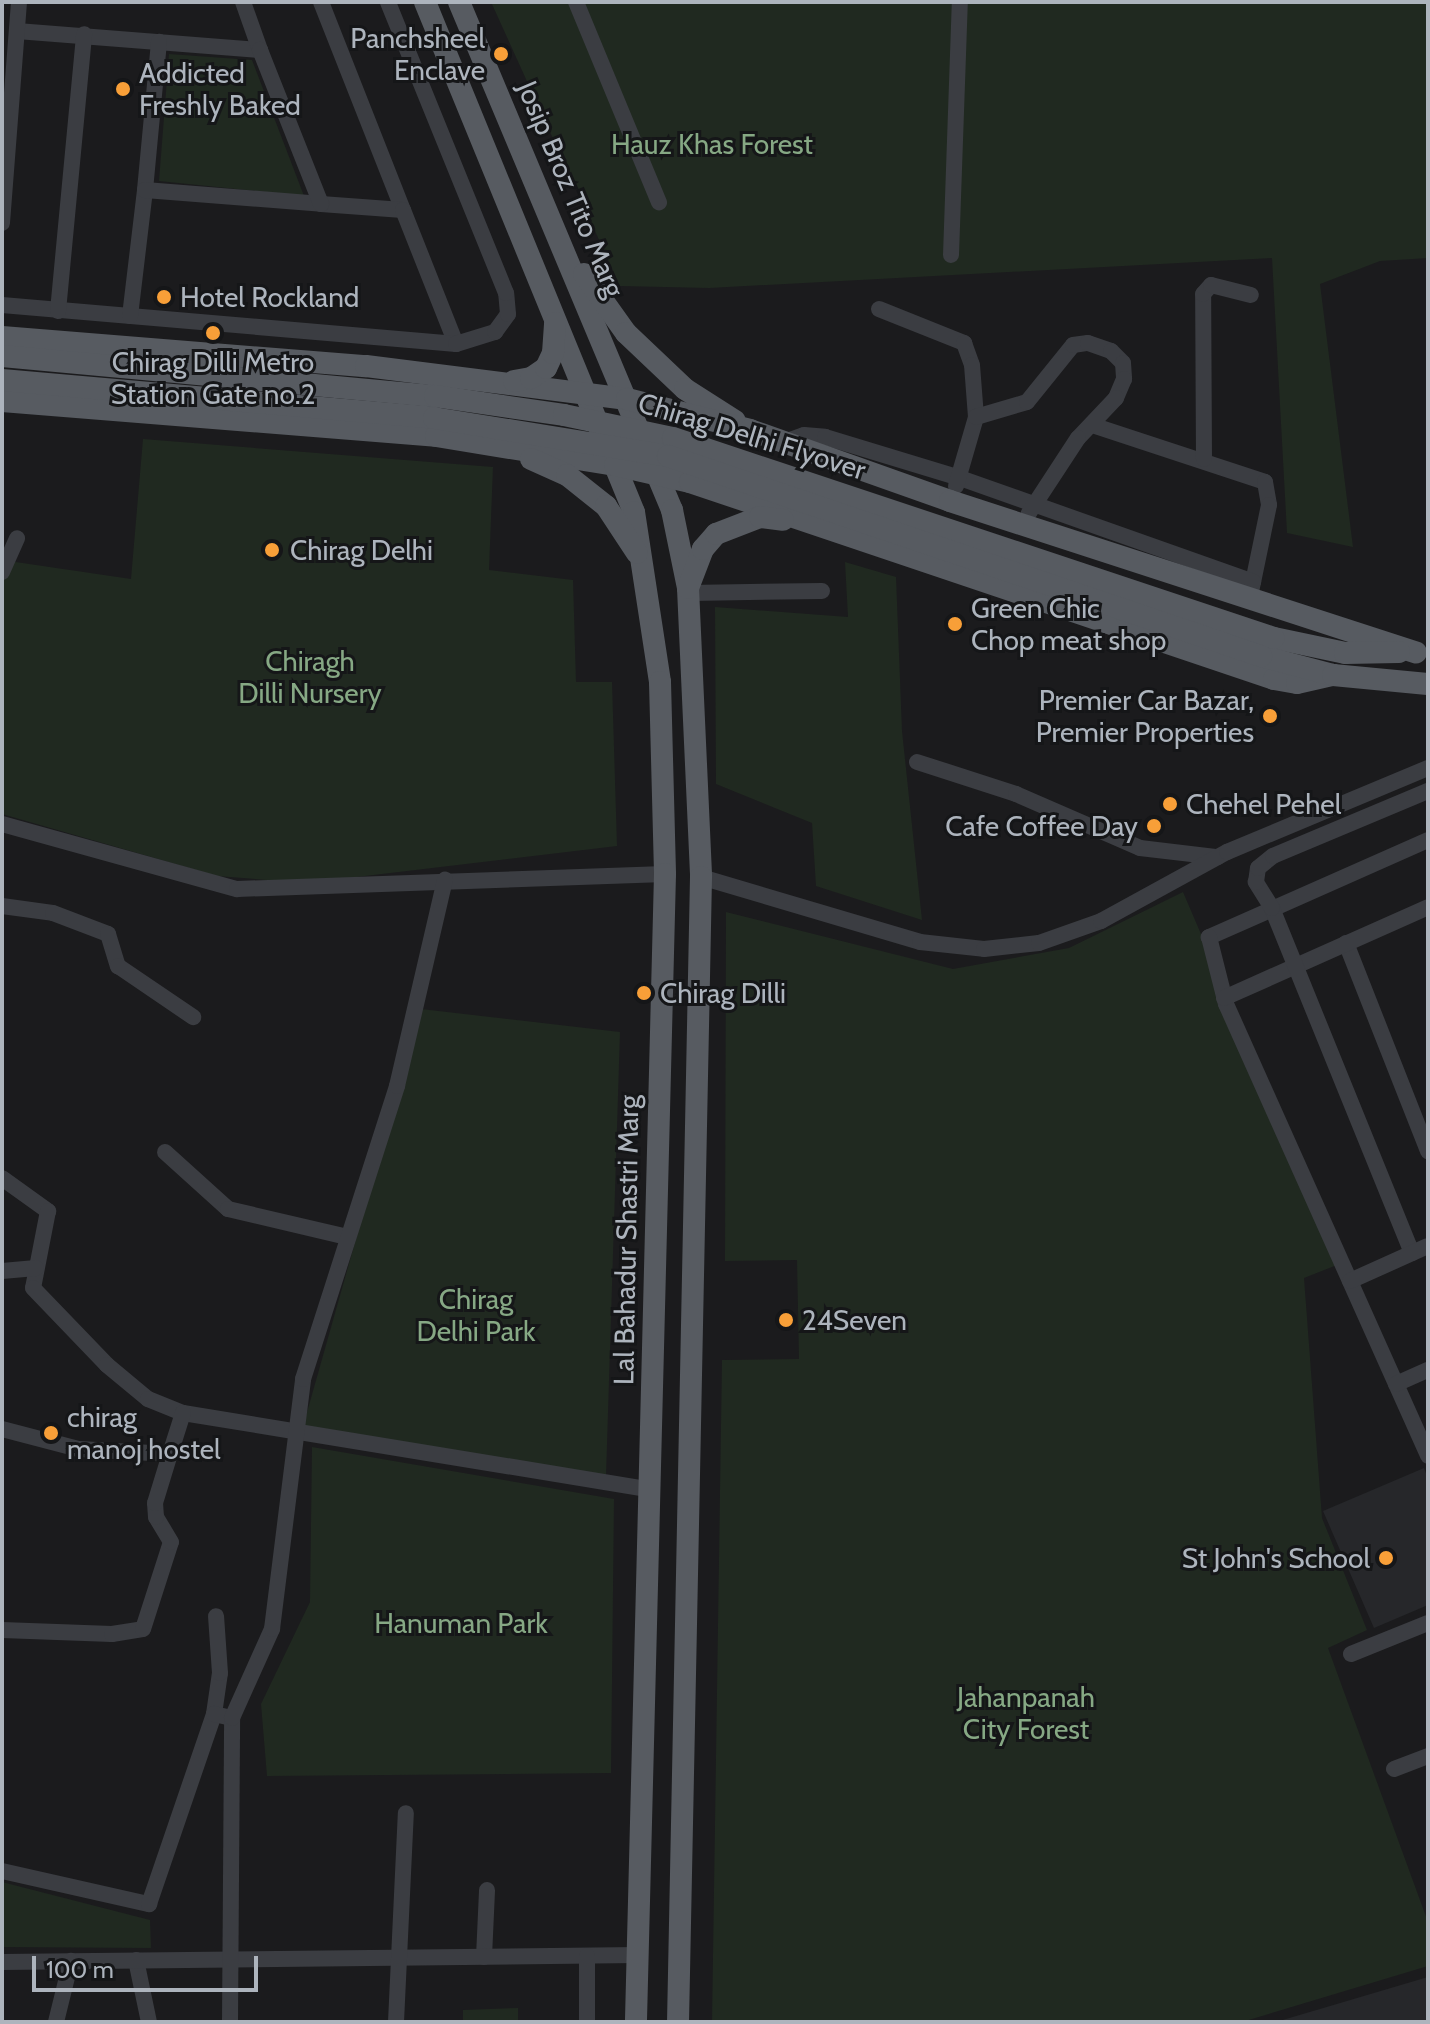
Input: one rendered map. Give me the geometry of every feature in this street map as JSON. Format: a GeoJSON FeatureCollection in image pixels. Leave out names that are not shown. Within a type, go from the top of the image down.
{"type":"FeatureCollection","features":[{"type":"Feature","properties":{"kind":"main road"},"geometry":{"type":"LineString","coordinates":[[425,2],[586,392]]}},
{"type":"Feature","properties":{"kind":"main road","name":"Josip Broz Tito Marg"},"geometry":{"type":"LineString","coordinates":[[459,2],[657,475]]}},
{"type":"Feature","properties":{"kind":"main road"},"geometry":{"type":"LineString","coordinates":[[560,240],[626,333],[685,389],[750,430]]}},
{"type":"Feature","properties":{"kind":"main road"},"geometry":{"type":"LineString","coordinates":[[505,382],[531,378],[546,368],[553,353],[556,319]]}},
{"type":"Feature","properties":{"kind":"main road"},"geometry":{"type":"LineString","coordinates":[[2,337],[505,382],[627,399],[750,430],[948,500],[1028,515],[1422,651]]}},
{"type":"Feature","properties":{"kind":"main road"},"geometry":{"type":"LineString","coordinates":[[218,419],[224,355]]}},
{"type":"Feature","properties":{"kind":"main road","name":"Chirag Delhi Flyover"},"geometry":{"type":"LineString","coordinates":[[2,356],[435,396],[564,415],[673,438],[1274,638],[1345,653],[1422,651]]}},
{"type":"Feature","properties":{"kind":"main road","name":"Chirag Delhi Flyover"},"geometry":{"type":"LineString","coordinates":[[2,380],[434,418],[668,456],[1261,656],[1333,675]]}},
{"type":"Feature","properties":{"kind":"main road","name":"Lal Bahadur Shastri Marg"},"geometry":{"type":"LineString","coordinates":[[586,392],[634,512],[645,563],[660,682],[665,874],[636,2022]]}},
{"type":"Feature","properties":{"kind":"main road"},"geometry":{"type":"LineString","coordinates":[[2,401],[436,436],[615,465],[824,526],[1274,679],[1297,683],[1333,675],[1428,684]]}},
{"type":"Feature","properties":{"kind":"main road"},"geometry":{"type":"LineString","coordinates":[[501,446],[567,475],[598,499],[645,563]]}},
{"type":"Feature","properties":{"kind":"main road"},"geometry":{"type":"LineString","coordinates":[[657,475],[672,510],[688,591],[701,877],[678,2022]]}},
{"type":"Feature","properties":{"kind":"main road"},"geometry":{"type":"LineString","coordinates":[[925,559],[906,541],[905,518],[919,502],[948,500]]}},
{"type":"Feature","properties":{"kind":"main road"},"geometry":{"type":"LineString","coordinates":[[688,591],[703,549],[735,523],[760,517],[824,526]]}},
{"type":"Feature","properties":{"kind":"street"},"geometry":{"type":"LineString","coordinates":[[2,223],[19,2]]}},
{"type":"Feature","properties":{"kind":"street"},"geometry":{"type":"LineString","coordinates":[[243,2],[321,204]]}},
{"type":"Feature","properties":{"kind":"street"},"geometry":{"type":"LineString","coordinates":[[321,2],[456,344]]}},
{"type":"Feature","properties":{"kind":"street"},"geometry":{"type":"LineString","coordinates":[[2,305],[456,344],[495,332],[504,324],[509,301],[388,2]]}},
{"type":"Feature","properties":{"kind":"street"},"geometry":{"type":"LineString","coordinates":[[576,2],[659,202]]}},
{"type":"Feature","properties":{"kind":"street"},"geometry":{"type":"LineString","coordinates":[[951,255],[960,2]]}},
{"type":"Feature","properties":{"kind":"street"},"geometry":{"type":"LineString","coordinates":[[17,31],[260,50]]}},
{"type":"Feature","properties":{"kind":"street"},"geometry":{"type":"LineString","coordinates":[[58,311],[84,34]]}},
{"type":"Feature","properties":{"kind":"street"},"geometry":{"type":"LineString","coordinates":[[130,316],[159,42]]}},
{"type":"Feature","properties":{"kind":"street"},"geometry":{"type":"LineString","coordinates":[[145,190],[403,210]]}},
{"type":"Feature","properties":{"kind":"street"},"geometry":{"type":"LineString","coordinates":[[1204,459],[1203,294],[1211,285],[1251,295]]}},
{"type":"Feature","properties":{"kind":"street"},"geometry":{"type":"LineString","coordinates":[[879,309],[964,343],[972,365],[976,417],[960,478],[948,500]]}},
{"type":"Feature","properties":{"kind":"street"},"geometry":{"type":"LineString","coordinates":[[784,442],[804,435],[825,437],[960,478],[1028,515],[1070,448],[1116,398],[1123,371],[1111,351],[1088,343],[1062,354],[1027,402],[976,417]]}},
{"type":"Feature","properties":{"kind":"street"},"geometry":{"type":"LineString","coordinates":[[1092,425],[1254,476],[1269,492],[1251,590]]}},
{"type":"Feature","properties":{"kind":"street"},"geometry":{"type":"LineString","coordinates":[[2,572],[17,538]]}},
{"type":"Feature","properties":{"kind":"street"},"geometry":{"type":"LineString","coordinates":[[688,591],[822,591]]}},
{"type":"Feature","properties":{"kind":"street"},"geometry":{"type":"LineString","coordinates":[[917,762],[1016,794],[1140,848],[1217,857]]}},
{"type":"Feature","properties":{"kind":"street"},"geometry":{"type":"LineString","coordinates":[[701,877],[920,942],[984,949],[1039,943],[1101,921],[1217,857],[1428,768]]}},
{"type":"Feature","properties":{"kind":"street"},"geometry":{"type":"LineString","coordinates":[[1412,1253],[1272,908],[1256,882],[1258,868],[1273,856],[1428,791]]}},
{"type":"Feature","properties":{"kind":"street"},"geometry":{"type":"LineString","coordinates":[[2,824],[217,887],[260,890],[445,880],[665,874]]}},
{"type":"Feature","properties":{"kind":"street"},"geometry":{"type":"LineString","coordinates":[[1426,1445],[1224,998],[1209,935],[1428,840]]}},
{"type":"Feature","properties":{"kind":"street"},"geometry":{"type":"LineString","coordinates":[[230,2022],[233,1959],[232,1718],[272,1629],[283,1569],[294,1432],[303,1379],[397,1086],[445,880]]}},
{"type":"Feature","properties":{"kind":"street"},"geometry":{"type":"LineString","coordinates":[[2,906],[53,913],[108,934],[118,966],[193,1017]]}},
{"type":"Feature","properties":{"kind":"street"},"geometry":{"type":"LineString","coordinates":[[1224,998],[1428,907]]}},
{"type":"Feature","properties":{"kind":"street"},"geometry":{"type":"LineString","coordinates":[[1346,943],[1428,1151]]}},
{"type":"Feature","properties":{"kind":"street"},"geometry":{"type":"LineString","coordinates":[[165,1152],[228,1209],[347,1237]]}},
{"type":"Feature","properties":{"kind":"street"},"geometry":{"type":"LineString","coordinates":[[2,1178],[48,1211],[33,1288],[107,1365],[148,1399],[183,1413],[649,1489]]}},
{"type":"Feature","properties":{"kind":"street"},"geometry":{"type":"LineString","coordinates":[[1350,1281],[1428,1246]]}},
{"type":"Feature","properties":{"kind":"street"},"geometry":{"type":"LineString","coordinates":[[2,1271],[36,1268]]}},
{"type":"Feature","properties":{"kind":"street"},"geometry":{"type":"LineString","coordinates":[[1396,1384],[1428,1370]]}},
{"type":"Feature","properties":{"kind":"street"},"geometry":{"type":"LineString","coordinates":[[2,1630],[112,1634],[143,1629],[171,1542],[156,1517],[155,1503],[183,1413]]}},
{"type":"Feature","properties":{"kind":"street"},"geometry":{"type":"LineString","coordinates":[[2,1429],[62,1446],[170,1454]]}},
{"type":"Feature","properties":{"kind":"street"},"geometry":{"type":"LineString","coordinates":[[2,1871],[149,1904],[214,1714],[220,1673],[216,1616]]}},
{"type":"Feature","properties":{"kind":"street"},"geometry":{"type":"LineString","coordinates":[[1351,1654],[1428,1623]]}},
{"type":"Feature","properties":{"kind":"street"},"geometry":{"type":"LineString","coordinates":[[214,1714],[232,1718]]}},
{"type":"Feature","properties":{"kind":"street"},"geometry":{"type":"LineString","coordinates":[[1394,1769],[1428,1756]]}},
{"type":"Feature","properties":{"kind":"street"},"geometry":{"type":"LineString","coordinates":[[396,2022],[406,1813]]}},
{"type":"Feature","properties":{"kind":"street"},"geometry":{"type":"LineString","coordinates":[[484,1957],[487,1890]]}},
{"type":"Feature","properties":{"kind":"street"},"geometry":{"type":"LineString","coordinates":[[2,1962],[638,1955]]}},
{"type":"Feature","properties":{"kind":"street"},"geometry":{"type":"LineString","coordinates":[[587,1956],[587,2022]]}},
{"type":"Feature","properties":{"kind":"street"},"geometry":{"type":"LineString","coordinates":[[136,1960],[149,2022]]}},
{"type":"Feature","properties":{"kind":"street"},"geometry":{"type":"LineString","coordinates":[[56,2022],[71,1961]]}},
{"type":"Feature","properties":{"kind":"shaded area","name":"St John's School"},"geometry":{"type":"Polygon","coordinates":[[[1424,1468],[1428,1479],[1428,1605],[1374,1628],[1323,1511],[1424,1468]]]}},
{"type":"Feature","properties":{"kind":"shaded area"},"geometry":{"type":"Polygon","coordinates":[[[1428,1977],[1428,2022],[1276,2022],[1428,1977]]]}},
{"type":"Feature","properties":{"kind":"green space","name":"Hauz Khas Forest"},"geometry":{"type":"Polygon","coordinates":[[[491,2],[1428,2],[1428,258],[1380,261],[1320,284],[1353,547],[1287,533],[1272,258],[709,288],[620,286],[491,2]]]}},
{"type":"Feature","properties":{"kind":"green space"},"geometry":{"type":"Polygon","coordinates":[[[169,54],[252,60],[304,196],[159,181],[169,54]]]}},
{"type":"Feature","properties":{"kind":"green space","name":"Chiragh Dilli Nursery"},"geometry":{"type":"Polygon","coordinates":[[[143,439],[493,467],[489,570],[573,580],[576,682],[612,682],[617,846],[306,883],[217,876],[2,814],[2,560],[131,579],[143,439]]]}},
{"type":"Feature","properties":{"kind":"green space"},"geometry":{"type":"Polygon","coordinates":[[[845,562],[896,577],[902,731],[922,920],[816,886],[812,823],[716,784],[715,607],[848,617],[845,562]]]}},
{"type":"Feature","properties":{"kind":"green space","name":"Jahanpanah City Forest"},"geometry":{"type":"Polygon","coordinates":[[[1183,892],[1342,1263],[1304,1278],[1322,1518],[1367,1630],[1328,1648],[1428,1922],[1428,1966],[1242,2022],[712,2022],[722,1360],[799,1359],[797,1260],[725,1261],[726,912],[953,969],[1069,948],[1183,892]]]}},
{"type":"Feature","properties":{"kind":"green space","name":"Chirag Delhi Park"},"geometry":{"type":"Polygon","coordinates":[[[421,1009],[620,1032],[606,1476],[302,1430],[421,1009]]]}},
{"type":"Feature","properties":{"kind":"green space","name":"Hanuman Park"},"geometry":{"type":"Polygon","coordinates":[[[312,1447],[614,1499],[611,1773],[267,1776],[261,1704],[310,1602],[312,1447]]]}},
{"type":"Feature","properties":{"kind":"green space"},"geometry":{"type":"Polygon","coordinates":[[[2,1882],[150,1920],[151,1948],[2,1947],[2,1882]]]}},
{"type":"Feature","properties":{"kind":"green space"},"geometry":{"type":"Polygon","coordinates":[[[518,2008],[518,2022],[463,2022],[463,2010],[518,2008]]]}},
{"type":"Feature","properties":{"kind":"place","name":"Panchsheel Enclave"},"geometry":{"type":"Point","coordinates":[501,54]}},
{"type":"Feature","properties":{"kind":"place","name":"Addicted Freshly Baked"},"geometry":{"type":"Point","coordinates":[123,89]}},
{"type":"Feature","properties":{"kind":"place","name":"Hotel Rockland"},"geometry":{"type":"Point","coordinates":[164,297]}},
{"type":"Feature","properties":{"kind":"place","name":"Chirag Dilli Metro Station Gate no.2"},"geometry":{"type":"Point","coordinates":[213,333]}},
{"type":"Feature","properties":{"kind":"place","name":"Chirag Delhi"},"geometry":{"type":"Point","coordinates":[272,550]}},
{"type":"Feature","properties":{"kind":"place","name":"Green Chic Chop meat shop"},"geometry":{"type":"Point","coordinates":[955,624]}},
{"type":"Feature","properties":{"kind":"place","name":"Premier Car Bazar, Premier Properties"},"geometry":{"type":"Point","coordinates":[1270,716]}},
{"type":"Feature","properties":{"kind":"place","name":"Chehel Pehel"},"geometry":{"type":"Point","coordinates":[1170,804]}},
{"type":"Feature","properties":{"kind":"place","name":"Cafe Coffee Day"},"geometry":{"type":"Point","coordinates":[1154,826]}},
{"type":"Feature","properties":{"kind":"place","name":"Chirag Dilli"},"geometry":{"type":"Point","coordinates":[644,993]}},
{"type":"Feature","properties":{"kind":"place","name":"24Seven"},"geometry":{"type":"Point","coordinates":[786,1320]}},
{"type":"Feature","properties":{"kind":"place","name":"chirag manoj hostel"},"geometry":{"type":"Point","coordinates":[51,1433]}},
{"type":"Feature","properties":{"kind":"place","name":"St John's School"},"geometry":{"type":"Point","coordinates":[1386,1558]}}]}
